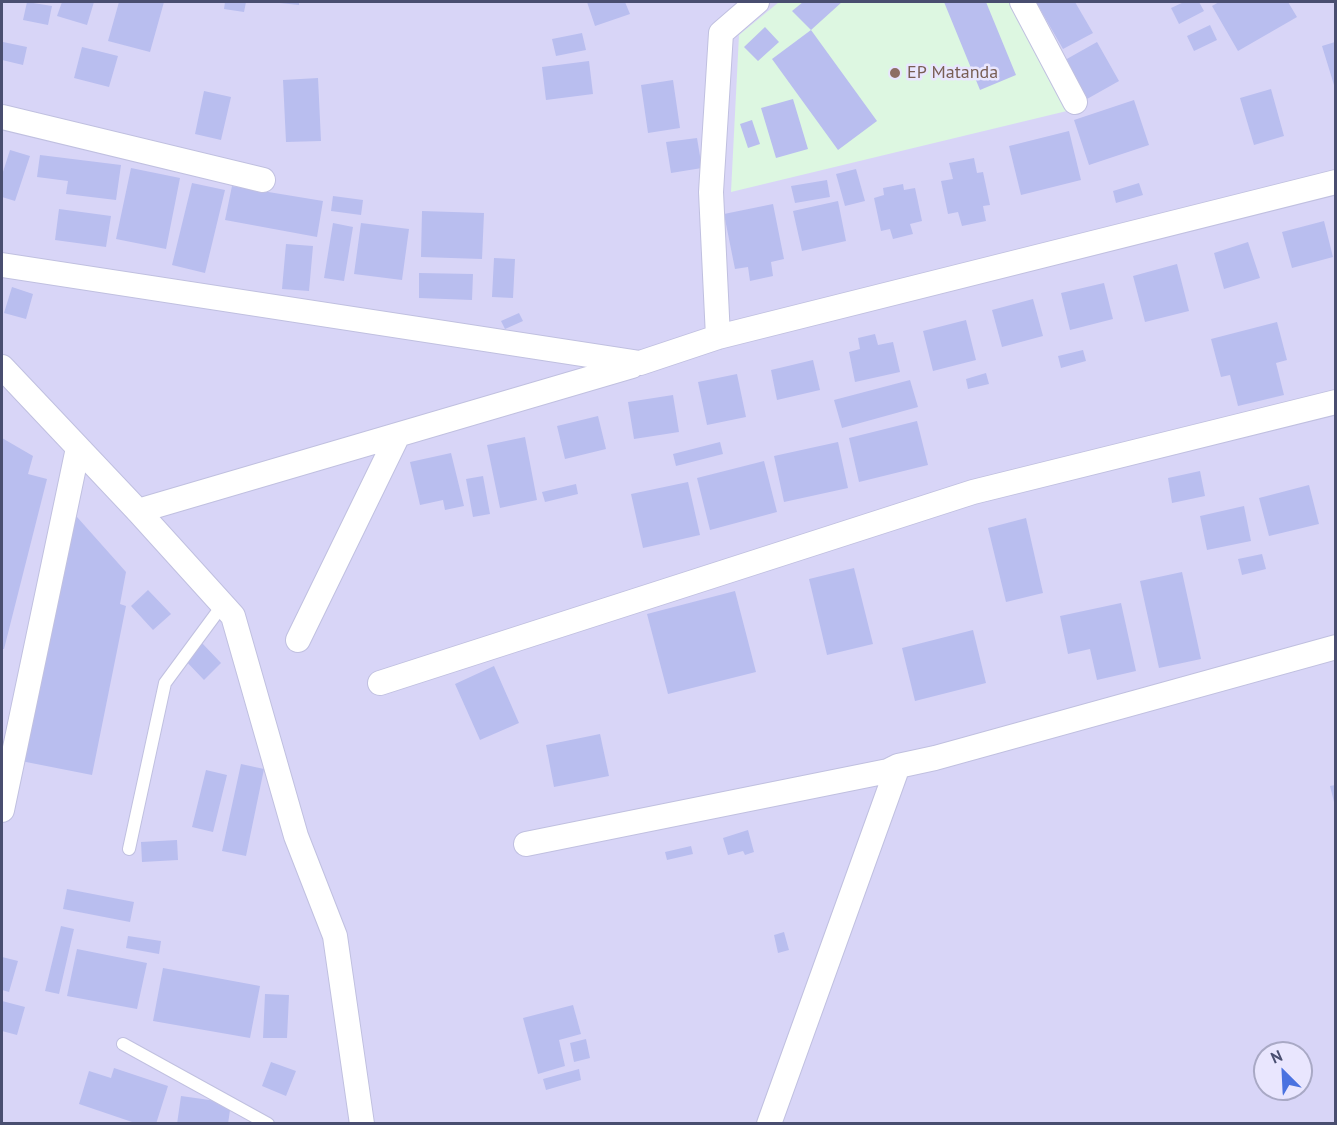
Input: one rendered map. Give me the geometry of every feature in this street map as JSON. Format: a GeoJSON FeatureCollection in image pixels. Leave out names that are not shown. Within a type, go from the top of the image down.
{"type":"FeatureCollection","features":[{"type":"Feature","properties":{"kind":"street"},"geometry":{"type":"LineString","coordinates":[[718,337],[711,192],[721,33],[757,2]]}},
{"type":"Feature","properties":{"kind":"street"},"geometry":{"type":"LineString","coordinates":[[1022,2],[1075,102]]}},
{"type":"Feature","properties":{"kind":"street"},"geometry":{"type":"LineString","coordinates":[[2,117],[263,180]]}},
{"type":"Feature","properties":{"kind":"street"},"geometry":{"type":"LineString","coordinates":[[138,512],[640,363],[718,337],[1335,182]]}},
{"type":"Feature","properties":{"kind":"street"},"geometry":{"type":"LineString","coordinates":[[2,265],[640,363]]}},
{"type":"Feature","properties":{"kind":"street"},"geometry":{"type":"LineString","coordinates":[[2,367],[224,603],[233,616],[296,836],[335,936],[362,1123]]}},
{"type":"Feature","properties":{"kind":"street"},"geometry":{"type":"LineString","coordinates":[[380,683],[973,492],[1335,402]]}},
{"type":"Feature","properties":{"kind":"street"},"geometry":{"type":"LineString","coordinates":[[298,640],[398,435]]}},
{"type":"Feature","properties":{"kind":"street"},"geometry":{"type":"LineString","coordinates":[[2,810],[78,448]]}},
{"type":"Feature","properties":{"kind":"street"},"geometry":{"type":"LineString","coordinates":[[526,844],[888,771],[898,766],[935,758],[1335,647]]}},
{"type":"Feature","properties":{"kind":"street"},"geometry":{"type":"LineString","coordinates":[[769,1124],[898,766]]}},
{"type":"Feature","properties":{"kind":"lane"},"geometry":{"type":"LineString","coordinates":[[129,849],[165,683],[224,603]]}},
{"type":"Feature","properties":{"kind":"lane"},"geometry":{"type":"LineString","coordinates":[[123,1044],[268,1124]]}},
{"type":"Feature","properties":{"kind":"lane"},"geometry":{"type":"LineString","coordinates":[[354,1124],[362,1123]]}},
{"type":"Feature","properties":{"kind":"shaded area"},"geometry":{"type":"Polygon","coordinates":[[[2,2],[1335,2],[1335,1123],[2,1124],[2,2]]]}},
{"type":"Feature","properties":{"kind":"shaded area","name":"EP Matanda"},"geometry":{"type":"Polygon","coordinates":[[[779,2],[1018,2],[1071,110],[731,192],[739,35],[779,2]]]}},
{"type":"Feature","properties":{"kind":"building"},"geometry":{"type":"Polygon","coordinates":[[[27,2],[52,6],[48,25],[23,20],[27,2]]]}},
{"type":"Feature","properties":{"kind":"building"},"geometry":{"type":"Polygon","coordinates":[[[62,2],[94,2],[87,25],[57,16],[62,2]]]}},
{"type":"Feature","properties":{"kind":"building"},"geometry":{"type":"Polygon","coordinates":[[[119,2],[164,2],[150,52],[108,41],[119,2]]]}},
{"type":"Feature","properties":{"kind":"building"},"geometry":{"type":"Polygon","coordinates":[[[225,2],[246,2],[244,12],[224,9],[225,2]]]}},
{"type":"Feature","properties":{"kind":"building"},"geometry":{"type":"Polygon","coordinates":[[[299,2],[299,5],[280,3],[299,2]]]}},
{"type":"Feature","properties":{"kind":"building"},"geometry":{"type":"Polygon","coordinates":[[[587,2],[625,2],[630,14],[595,26],[587,2]]]}},
{"type":"Feature","properties":{"kind":"building"},"geometry":{"type":"Polygon","coordinates":[[[803,2],[842,2],[811,30],[792,11],[803,2]]]}},
{"type":"Feature","properties":{"kind":"building"},"geometry":{"type":"Polygon","coordinates":[[[944,2],[986,2],[1016,75],[980,90],[944,2]]]}},
{"type":"Feature","properties":{"kind":"building"},"geometry":{"type":"Polygon","coordinates":[[[1036,2],[1075,2],[1093,33],[1063,49],[1036,2]]]}},
{"type":"Feature","properties":{"kind":"building"},"geometry":{"type":"Polygon","coordinates":[[[1184,2],[1199,2],[1204,11],[1179,24],[1171,8],[1184,2]]]}},
{"type":"Feature","properties":{"kind":"building"},"geometry":{"type":"Polygon","coordinates":[[[1219,2],[1288,2],[1297,17],[1238,51],[1212,6],[1219,2]]]}},
{"type":"Feature","properties":{"kind":"building"},"geometry":{"type":"Polygon","coordinates":[[[1210,25],[1217,40],[1194,51],[1187,36],[1210,25]]]}},
{"type":"Feature","properties":{"kind":"building"},"geometry":{"type":"Polygon","coordinates":[[[765,27],[779,42],[758,61],[744,47],[765,27]]]}},
{"type":"Feature","properties":{"kind":"building"},"geometry":{"type":"Polygon","coordinates":[[[811,30],[877,121],[838,150],[772,59],[811,30]]]}},
{"type":"Feature","properties":{"kind":"building"},"geometry":{"type":"Polygon","coordinates":[[[582,33],[586,50],[556,56],[552,39],[582,33]]]}},
{"type":"Feature","properties":{"kind":"building"},"geometry":{"type":"Polygon","coordinates":[[[3,42],[27,47],[23,65],[2,60],[3,42]]]}},
{"type":"Feature","properties":{"kind":"building"},"geometry":{"type":"Polygon","coordinates":[[[1097,42],[1119,81],[1087,99],[1065,60],[1097,42]]]}},
{"type":"Feature","properties":{"kind":"building"},"geometry":{"type":"Polygon","coordinates":[[[1335,42],[1335,85],[1334,85],[1322,46],[1335,42]]]}},
{"type":"Feature","properties":{"kind":"building"},"geometry":{"type":"Polygon","coordinates":[[[82,47],[118,56],[109,87],[74,78],[82,47]]]}},
{"type":"Feature","properties":{"kind":"building"},"geometry":{"type":"Polygon","coordinates":[[[589,61],[593,94],[546,100],[542,67],[589,61]]]}},
{"type":"Feature","properties":{"kind":"building"},"geometry":{"type":"Polygon","coordinates":[[[318,78],[321,141],[286,142],[283,80],[318,78]]]}},
{"type":"Feature","properties":{"kind":"building"},"geometry":{"type":"Polygon","coordinates":[[[673,80],[680,128],[648,133],[641,85],[673,80]]]}},
{"type":"Feature","properties":{"kind":"building"},"geometry":{"type":"Polygon","coordinates":[[[1271,89],[1284,136],[1254,145],[1240,98],[1271,89]]]}},
{"type":"Feature","properties":{"kind":"building"},"geometry":{"type":"Polygon","coordinates":[[[204,91],[231,97],[221,140],[195,134],[204,91]]]}},
{"type":"Feature","properties":{"kind":"building"},"geometry":{"type":"Polygon","coordinates":[[[793,99],[808,149],[776,158],[761,108],[793,99]]]}},
{"type":"Feature","properties":{"kind":"building"},"geometry":{"type":"Polygon","coordinates":[[[1134,100],[1149,145],[1089,165],[1074,120],[1134,100]]]}},
{"type":"Feature","properties":{"kind":"building"},"geometry":{"type":"Polygon","coordinates":[[[752,120],[760,144],[748,148],[740,124],[752,120]]]}},
{"type":"Feature","properties":{"kind":"building"},"geometry":{"type":"Polygon","coordinates":[[[1069,131],[1081,180],[1021,195],[1009,146],[1069,131]]]}},
{"type":"Feature","properties":{"kind":"building"},"geometry":{"type":"Polygon","coordinates":[[[697,138],[702,168],[671,173],[666,142],[697,138]]]}},
{"type":"Feature","properties":{"kind":"building"},"geometry":{"type":"Polygon","coordinates":[[[10,150],[30,156],[15,201],[2,197],[2,175],[10,150]]]}},
{"type":"Feature","properties":{"kind":"building"},"geometry":{"type":"Polygon","coordinates":[[[40,155],[121,165],[116,200],[66,194],[68,181],[37,177],[40,155]]]}},
{"type":"Feature","properties":{"kind":"building"},"geometry":{"type":"Polygon","coordinates":[[[974,158],[977,173],[983,172],[990,205],[983,206],[986,221],[962,226],[958,212],[948,214],[941,181],[953,179],[949,163],[974,158]]]}},
{"type":"Feature","properties":{"kind":"building"},"geometry":{"type":"Polygon","coordinates":[[[131,168],[180,178],[166,249],[116,239],[131,168]]]}},
{"type":"Feature","properties":{"kind":"building"},"geometry":{"type":"Polygon","coordinates":[[[856,169],[865,201],[845,206],[836,174],[856,169]]]}},
{"type":"Feature","properties":{"kind":"building"},"geometry":{"type":"Polygon","coordinates":[[[827,180],[830,197],[795,203],[791,186],[827,180]]]}},
{"type":"Feature","properties":{"kind":"building"},"geometry":{"type":"Polygon","coordinates":[[[192,183],[225,190],[205,273],[172,265],[192,183]]]}},
{"type":"Feature","properties":{"kind":"building"},"geometry":{"type":"Polygon","coordinates":[[[1139,183],[1143,195],[1116,203],[1113,191],[1139,183]]]}},
{"type":"Feature","properties":{"kind":"building"},"geometry":{"type":"Polygon","coordinates":[[[903,184],[904,190],[915,188],[922,221],[910,224],[913,234],[893,239],[890,229],[881,231],[874,198],[884,195],[883,188],[903,184]]]}},
{"type":"Feature","properties":{"kind":"building"},"geometry":{"type":"Polygon","coordinates":[[[232,186],[323,201],[317,237],[225,220],[232,186]]]}},
{"type":"Feature","properties":{"kind":"building"},"geometry":{"type":"Polygon","coordinates":[[[333,196],[363,200],[361,215],[331,211],[333,196]]]}},
{"type":"Feature","properties":{"kind":"building"},"geometry":{"type":"Polygon","coordinates":[[[838,201],[846,241],[802,251],[793,211],[838,201]]]}},
{"type":"Feature","properties":{"kind":"building"},"geometry":{"type":"Polygon","coordinates":[[[773,204],[784,259],[771,262],[773,276],[750,281],[748,267],[735,269],[724,214],[773,204]]]}},
{"type":"Feature","properties":{"kind":"building"},"geometry":{"type":"Polygon","coordinates":[[[59,209],[111,216],[106,247],[55,240],[59,209]]]}},
{"type":"Feature","properties":{"kind":"building"},"geometry":{"type":"Polygon","coordinates":[[[422,211],[484,213],[482,259],[421,257],[422,211]]]}},
{"type":"Feature","properties":{"kind":"building"},"geometry":{"type":"Polygon","coordinates":[[[1324,221],[1333,257],[1292,268],[1282,232],[1324,221]]]}},
{"type":"Feature","properties":{"kind":"building"},"geometry":{"type":"Polygon","coordinates":[[[333,223],[353,227],[344,281],[324,278],[333,223]]]}},
{"type":"Feature","properties":{"kind":"building"},"geometry":{"type":"Polygon","coordinates":[[[361,223],[409,229],[402,280],[354,274],[361,223]]]}},
{"type":"Feature","properties":{"kind":"building"},"geometry":{"type":"Polygon","coordinates":[[[1248,242],[1260,278],[1224,289],[1214,253],[1248,242]]]}},
{"type":"Feature","properties":{"kind":"building"},"geometry":{"type":"Polygon","coordinates":[[[286,244],[313,246],[309,291],[282,289],[286,244]]]}},
{"type":"Feature","properties":{"kind":"building"},"geometry":{"type":"Polygon","coordinates":[[[494,258],[515,259],[513,298],[492,297],[494,258]]]}},
{"type":"Feature","properties":{"kind":"building"},"geometry":{"type":"Polygon","coordinates":[[[1177,264],[1189,311],[1145,322],[1133,276],[1177,264]]]}},
{"type":"Feature","properties":{"kind":"building"},"geometry":{"type":"Polygon","coordinates":[[[419,273],[473,274],[472,300],[419,298],[419,273]]]}},
{"type":"Feature","properties":{"kind":"building"},"geometry":{"type":"Polygon","coordinates":[[[1104,283],[1113,319],[1070,330],[1061,293],[1104,283]]]}},
{"type":"Feature","properties":{"kind":"building"},"geometry":{"type":"Polygon","coordinates":[[[12,287],[33,294],[26,319],[4,313],[12,287]]]}},
{"type":"Feature","properties":{"kind":"building"},"geometry":{"type":"Polygon","coordinates":[[[1033,299],[1043,336],[1002,347],[992,310],[1033,299]]]}},
{"type":"Feature","properties":{"kind":"building"},"geometry":{"type":"Polygon","coordinates":[[[519,313],[523,321],[505,329],[501,321],[519,313]]]}},
{"type":"Feature","properties":{"kind":"building"},"geometry":{"type":"Polygon","coordinates":[[[966,320],[976,360],[933,371],[923,331],[966,320]]]}},
{"type":"Feature","properties":{"kind":"building"},"geometry":{"type":"Polygon","coordinates":[[[1277,322],[1287,360],[1276,363],[1284,395],[1238,406],[1230,375],[1221,377],[1211,339],[1277,322]]]}},
{"type":"Feature","properties":{"kind":"building"},"geometry":{"type":"Polygon","coordinates":[[[875,334],[878,345],[893,342],[900,372],[855,382],[849,352],[860,349],[858,338],[875,334]]]}},
{"type":"Feature","properties":{"kind":"building"},"geometry":{"type":"Polygon","coordinates":[[[1083,350],[1086,361],[1061,368],[1058,356],[1083,350]]]}},
{"type":"Feature","properties":{"kind":"building"},"geometry":{"type":"Polygon","coordinates":[[[813,360],[820,390],[777,400],[771,370],[813,360]]]}},
{"type":"Feature","properties":{"kind":"building"},"geometry":{"type":"Polygon","coordinates":[[[986,373],[989,384],[968,389],[966,379],[986,373]]]}},
{"type":"Feature","properties":{"kind":"building"},"geometry":{"type":"Polygon","coordinates":[[[737,374],[746,417],[707,425],[698,382],[737,374]]]}},
{"type":"Feature","properties":{"kind":"building"},"geometry":{"type":"Polygon","coordinates":[[[910,380],[918,407],[842,428],[834,400],[910,380]]]}},
{"type":"Feature","properties":{"kind":"building"},"geometry":{"type":"Polygon","coordinates":[[[673,395],[679,432],[634,439],[628,402],[673,395]]]}},
{"type":"Feature","properties":{"kind":"building"},"geometry":{"type":"Polygon","coordinates":[[[598,416],[606,449],[565,459],[557,426],[598,416]]]}},
{"type":"Feature","properties":{"kind":"building"},"geometry":{"type":"Polygon","coordinates":[[[917,421],[928,465],[859,482],[849,438],[917,421]]]}},
{"type":"Feature","properties":{"kind":"building"},"geometry":{"type":"Polygon","coordinates":[[[525,437],[537,500],[500,508],[487,445],[525,437]]]}},
{"type":"Feature","properties":{"kind":"building"},"geometry":{"type":"Polygon","coordinates":[[[2,438],[33,456],[28,474],[47,479],[4,649],[2,649],[2,438]]]}},
{"type":"Feature","properties":{"kind":"building"},"geometry":{"type":"Polygon","coordinates":[[[720,442],[723,454],[676,466],[673,454],[720,442]]]}},
{"type":"Feature","properties":{"kind":"building"},"geometry":{"type":"Polygon","coordinates":[[[838,442],[848,488],[784,502],[774,456],[838,442]]]}},
{"type":"Feature","properties":{"kind":"building"},"geometry":{"type":"Polygon","coordinates":[[[451,453],[464,506],[445,510],[443,500],[420,505],[410,462],[451,453]]]}},
{"type":"Feature","properties":{"kind":"building"},"geometry":{"type":"Polygon","coordinates":[[[764,461],[777,512],[710,530],[697,478],[764,461]]]}},
{"type":"Feature","properties":{"kind":"building"},"geometry":{"type":"Polygon","coordinates":[[[1200,471],[1205,496],[1172,503],[1168,478],[1200,471]]]}},
{"type":"Feature","properties":{"kind":"building"},"geometry":{"type":"Polygon","coordinates":[[[483,476],[490,514],[473,517],[466,479],[483,476]]]}},
{"type":"Feature","properties":{"kind":"building"},"geometry":{"type":"Polygon","coordinates":[[[688,482],[700,535],[643,548],[631,494],[688,482]]]}},
{"type":"Feature","properties":{"kind":"building"},"geometry":{"type":"Polygon","coordinates":[[[576,484],[578,494],[545,502],[542,492],[576,484]]]}},
{"type":"Feature","properties":{"kind":"building"},"geometry":{"type":"Polygon","coordinates":[[[1309,485],[1319,524],[1269,536],[1259,498],[1309,485]]]}},
{"type":"Feature","properties":{"kind":"building"},"geometry":{"type":"Polygon","coordinates":[[[1244,506],[1251,541],[1207,550],[1200,516],[1244,506]]]}},
{"type":"Feature","properties":{"kind":"building"},"geometry":{"type":"Polygon","coordinates":[[[69,508],[126,572],[120,604],[126,606],[92,775],[21,761],[69,508]]]}},
{"type":"Feature","properties":{"kind":"building"},"geometry":{"type":"Polygon","coordinates":[[[1026,518],[1043,593],[1006,602],[988,528],[1026,518]]]}},
{"type":"Feature","properties":{"kind":"building"},"geometry":{"type":"Polygon","coordinates":[[[1262,554],[1266,569],[1242,575],[1238,559],[1262,554]]]}},
{"type":"Feature","properties":{"kind":"building"},"geometry":{"type":"Polygon","coordinates":[[[854,568],[873,644],[827,655],[809,579],[854,568]]]}},
{"type":"Feature","properties":{"kind":"building"},"geometry":{"type":"Polygon","coordinates":[[[1182,572],[1201,659],[1159,668],[1140,581],[1182,572]]]}},
{"type":"Feature","properties":{"kind":"building"},"geometry":{"type":"Polygon","coordinates":[[[148,590],[171,614],[153,630],[131,606],[148,590]]]}},
{"type":"Feature","properties":{"kind":"building"},"geometry":{"type":"Polygon","coordinates":[[[735,591],[756,672],[668,694],[647,614],[735,591]]]}},
{"type":"Feature","properties":{"kind":"building"},"geometry":{"type":"Polygon","coordinates":[[[1121,603],[1136,671],[1097,680],[1090,649],[1068,654],[1060,616],[1121,603]]]}},
{"type":"Feature","properties":{"kind":"building"},"geometry":{"type":"Polygon","coordinates":[[[973,630],[986,683],[915,701],[902,648],[973,630]]]}},
{"type":"Feature","properties":{"kind":"building"},"geometry":{"type":"Polygon","coordinates":[[[201,642],[221,663],[204,680],[184,659],[201,642]]]}},
{"type":"Feature","properties":{"kind":"building"},"geometry":{"type":"Polygon","coordinates":[[[494,666],[519,723],[480,740],[455,684],[494,666]]]}},
{"type":"Feature","properties":{"kind":"building"},"geometry":{"type":"Polygon","coordinates":[[[600,734],[609,776],[554,787],[546,745],[600,734]]]}},
{"type":"Feature","properties":{"kind":"building"},"geometry":{"type":"Polygon","coordinates":[[[241,764],[264,769],[246,856],[222,851],[241,764]]]}},
{"type":"Feature","properties":{"kind":"building"},"geometry":{"type":"Polygon","coordinates":[[[206,770],[227,775],[213,832],[192,827],[206,770]]]}},
{"type":"Feature","properties":{"kind":"building"},"geometry":{"type":"Polygon","coordinates":[[[1335,785],[1335,806],[1330,786],[1335,785]]]}},
{"type":"Feature","properties":{"kind":"building"},"geometry":{"type":"Polygon","coordinates":[[[748,830],[754,852],[745,855],[743,851],[728,855],[723,838],[748,830]]]}},
{"type":"Feature","properties":{"kind":"building"},"geometry":{"type":"Polygon","coordinates":[[[177,840],[178,860],[142,862],[141,842],[177,840]]]}},
{"type":"Feature","properties":{"kind":"building"},"geometry":{"type":"Polygon","coordinates":[[[691,846],[693,854],[667,860],[665,852],[691,846]]]}},
{"type":"Feature","properties":{"kind":"building"},"geometry":{"type":"Polygon","coordinates":[[[67,889],[134,902],[130,922],[63,909],[67,889]]]}},
{"type":"Feature","properties":{"kind":"building"},"geometry":{"type":"Polygon","coordinates":[[[61,926],[74,929],[59,994],[45,991],[61,926]]]}},
{"type":"Feature","properties":{"kind":"building"},"geometry":{"type":"Polygon","coordinates":[[[784,932],[789,950],[778,953],[774,935],[784,932]]]}},
{"type":"Feature","properties":{"kind":"building"},"geometry":{"type":"Polygon","coordinates":[[[128,936],[161,941],[159,954],[126,948],[128,936]]]}},
{"type":"Feature","properties":{"kind":"building"},"geometry":{"type":"Polygon","coordinates":[[[77,949],[147,963],[137,1009],[67,996],[77,949]]]}},
{"type":"Feature","properties":{"kind":"building"},"geometry":{"type":"Polygon","coordinates":[[[2,957],[18,961],[9,992],[2,990],[2,957]]]}},
{"type":"Feature","properties":{"kind":"building"},"geometry":{"type":"Polygon","coordinates":[[[163,968],[260,986],[250,1038],[153,1021],[163,968]]]}},
{"type":"Feature","properties":{"kind":"building"},"geometry":{"type":"Polygon","coordinates":[[[265,994],[289,995],[287,1038],[263,1038],[265,994]]]}},
{"type":"Feature","properties":{"kind":"building"},"geometry":{"type":"Polygon","coordinates":[[[2,1001],[25,1007],[17,1035],[2,1031],[2,1001]]]}},
{"type":"Feature","properties":{"kind":"building"},"geometry":{"type":"Polygon","coordinates":[[[573,1005],[581,1034],[559,1040],[565,1066],[538,1074],[523,1018],[573,1005]]]}},
{"type":"Feature","properties":{"kind":"building"},"geometry":{"type":"Polygon","coordinates":[[[586,1039],[590,1058],[574,1062],[570,1043],[586,1039]]]}},
{"type":"Feature","properties":{"kind":"building"},"geometry":{"type":"Polygon","coordinates":[[[271,1062],[296,1071],[286,1096],[262,1086],[271,1062]]]}},
{"type":"Feature","properties":{"kind":"building"},"geometry":{"type":"Polygon","coordinates":[[[114,1068],[168,1086],[156,1124],[138,1124],[79,1104],[89,1071],[111,1078],[114,1068]]]}},
{"type":"Feature","properties":{"kind":"building"},"geometry":{"type":"Polygon","coordinates":[[[579,1069],[581,1080],[546,1090],[543,1079],[579,1069]]]}},
{"type":"Feature","properties":{"kind":"building"},"geometry":{"type":"Polygon","coordinates":[[[181,1096],[231,1103],[228,1124],[177,1124],[181,1096]]]}},
{"type":"Feature","properties":{"kind":"place","name":"EP Matanda"},"geometry":{"type":"Point","coordinates":[895,73]}}]}
